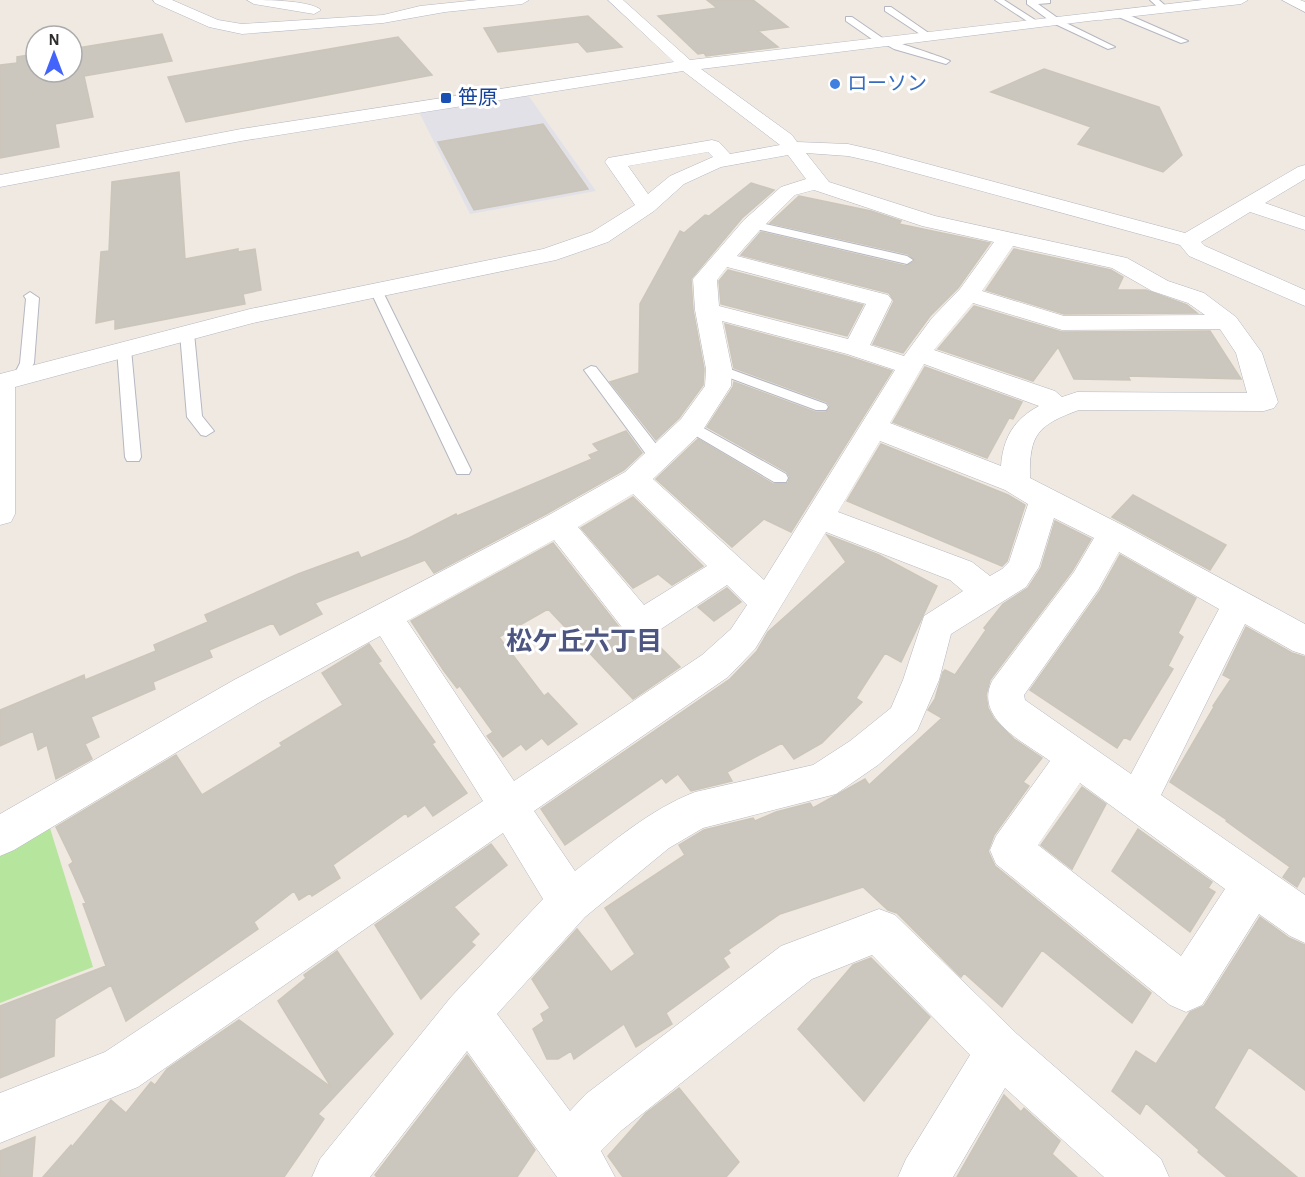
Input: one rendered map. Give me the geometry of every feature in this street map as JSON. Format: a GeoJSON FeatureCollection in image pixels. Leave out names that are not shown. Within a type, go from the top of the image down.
{"type":"FeatureCollection","features":[{"type":"Feature","properties":{"kind":"street"},"geometry":{"type":"LineString","coordinates":[[160,0],[214,24],[242,29],[383,19],[443,8],[522,0]]}},
{"type":"Feature","properties":{"kind":"street"},"geometry":{"type":"LineString","coordinates":[[254,0],[292,8],[336,11],[443,8]]}},
{"type":"Feature","properties":{"kind":"street"},"geometry":{"type":"LineString","coordinates":[[338,1177],[467,1013],[570,902],[655,834],[695,811],[822,781],[864,753],[904,719],[921,680],[936,626],[965,606],[1014,578],[1023,567],[1030,491],[1019,438],[1037,420],[1057,407],[1077,401],[1264,402],[1249,353],[1227,322],[1196,298],[1160,286],[1119,263],[930,221],[833,190],[818,182],[785,139],[687,66],[615,0]]}},
{"type":"Feature","properties":{"kind":"street"},"geometry":{"type":"LineString","coordinates":[[0,182],[241,135],[687,66],[1100,16],[1159,4],[1241,0]]}},
{"type":"Feature","properties":{"kind":"street"},"geometry":{"type":"LineString","coordinates":[[1289,0],[1305,8]]}},
{"type":"Feature","properties":{"kind":"street"},"geometry":{"type":"LineString","coordinates":[[647,207],[615,162],[712,146],[726,160]]}},
{"type":"Feature","properties":{"kind":"street"},"geometry":{"type":"LineString","coordinates":[[0,514],[7,380],[250,316],[548,255],[600,237],[647,207],[682,176],[726,160],[792,148],[819,147],[879,157],[1188,240],[1197,251],[1305,299]]}},
{"type":"Feature","properties":{"kind":"street"},"geometry":{"type":"LineString","coordinates":[[1188,240],[1301,178]]}},
{"type":"Feature","properties":{"kind":"street"},"geometry":{"type":"LineString","coordinates":[[0,836],[247,691],[558,524],[635,479],[691,426],[717,386],[718,369],[707,310],[705,279],[752,225],[788,191],[818,182]]}},
{"type":"Feature","properties":{"kind":"street"},"geometry":{"type":"LineString","coordinates":[[1250,205],[1305,224]]}},
{"type":"Feature","properties":{"kind":"street"},"geometry":{"type":"LineString","coordinates":[[0,1118],[121,1070],[715,666],[742,639],[767,603],[914,360],[941,324],[968,294],[1008,238]]}},
{"type":"Feature","properties":{"kind":"street"},"geometry":{"type":"LineString","coordinates":[[721,259],[880,300],[856,349]]}},
{"type":"Feature","properties":{"kind":"street"},"geometry":{"type":"LineString","coordinates":[[968,294],[1062,323],[1227,322]]}},
{"type":"Feature","properties":{"kind":"street"},"geometry":{"type":"LineString","coordinates":[[707,310],[838,347],[914,360],[1045,397],[1057,407]]}},
{"type":"Feature","properties":{"kind":"street"},"geometry":{"type":"LineString","coordinates":[[872,427],[1030,491],[1113,534],[1305,641]]}},
{"type":"Feature","properties":{"kind":"street"},"geometry":{"type":"LineString","coordinates":[[635,479],[767,603]]}},
{"type":"Feature","properties":{"kind":"street"},"geometry":{"type":"LineString","coordinates":[[820,517],[960,572],[989,594]]}},
{"type":"Feature","properties":{"kind":"street"},"geometry":{"type":"LineString","coordinates":[[558,524],[640,625],[729,568]]}},
{"type":"Feature","properties":{"kind":"street"},"geometry":{"type":"LineString","coordinates":[[1113,534],[1086,581],[1005,692],[1008,709],[1305,921]]}},
{"type":"Feature","properties":{"kind":"street"},"geometry":{"type":"LineString","coordinates":[[1138,800],[1238,604]]}},
{"type":"Feature","properties":{"kind":"street"},"geometry":{"type":"LineString","coordinates":[[385,616],[570,902]]}},
{"type":"Feature","properties":{"kind":"street"},"geometry":{"type":"LineString","coordinates":[[1075,758],[1011,850],[1186,989],[1253,884]]}},
{"type":"Feature","properties":{"kind":"street"},"geometry":{"type":"LineString","coordinates":[[467,1013],[578,1163],[604,1112],[797,962],[879,931],[1000,1051],[1143,1177]]}},
{"type":"Feature","properties":{"kind":"street"},"geometry":{"type":"LineString","coordinates":[[924,1177],[1000,1051]]}},
{"type":"Feature","properties":{"kind":"lane"},"geometry":{"type":"LineString","coordinates":[[999,0],[1036,23]]}},
{"type":"Feature","properties":{"kind":"lane"},"geometry":{"type":"LineString","coordinates":[[1047,1],[1030,2],[1057,21],[1111,47]]}},
{"type":"Feature","properties":{"kind":"lane"},"geometry":{"type":"LineString","coordinates":[[888,9],[928,36]]}},
{"type":"Feature","properties":{"kind":"lane"},"geometry":{"type":"LineString","coordinates":[[1125,11],[1184,41]]}},
{"type":"Feature","properties":{"kind":"lane"},"geometry":{"type":"LineString","coordinates":[[849,19],[897,47],[946,62]]}},
{"type":"Feature","properties":{"kind":"lane"},"geometry":{"type":"LineString","coordinates":[[752,225],[907,260]]}},
{"type":"Feature","properties":{"kind":"lane"},"geometry":{"type":"LineString","coordinates":[[376,290],[463,470]]}},
{"type":"Feature","properties":{"kind":"lane"},"geometry":{"type":"LineString","coordinates":[[7,380],[27,363],[33,298],[30,296]]}},
{"type":"Feature","properties":{"kind":"lane"},"geometry":{"type":"LineString","coordinates":[[187,333],[195,417],[206,431]]}},
{"type":"Feature","properties":{"kind":"lane"},"geometry":{"type":"LineString","coordinates":[[124,349],[133,457]]}},
{"type":"Feature","properties":{"kind":"lane"},"geometry":{"type":"LineString","coordinates":[[718,369],[821,407]]}},
{"type":"Feature","properties":{"kind":"lane"},"geometry":{"type":"LineString","coordinates":[[591,370],[657,457]]}},
{"type":"Feature","properties":{"kind":"lane"},"geometry":{"type":"LineString","coordinates":[[691,426],[780,478]]}},
{"type":"Feature","properties":{"kind":"shaded area"},"geometry":{"type":"Polygon","coordinates":[[[528,95],[596,191],[470,214],[419,112],[528,95]]]}},
{"type":"Feature","properties":{"kind":"green space"},"geometry":{"type":"Polygon","coordinates":[[[49,825],[93,967],[0,1003],[0,851],[49,825]]]}},
{"type":"Feature","properties":{"kind":"building"},"geometry":{"type":"Polygon","coordinates":[[[707,0],[753,0],[788,27],[758,31],[778,47],[706,56],[704,53],[698,54],[658,16],[717,8],[707,0]]]}},
{"type":"Feature","properties":{"kind":"building"},"geometry":{"type":"Polygon","coordinates":[[[588,16],[622,47],[587,52],[578,42],[498,52],[484,28],[588,16]]]}},
{"type":"Feature","properties":{"kind":"building"},"geometry":{"type":"Polygon","coordinates":[[[162,34],[172,61],[84,76],[84,47],[162,34]]]}},
{"type":"Feature","properties":{"kind":"building"},"geometry":{"type":"Polygon","coordinates":[[[398,37],[432,75],[186,122],[168,77],[398,37]]]}},
{"type":"Feature","properties":{"kind":"building"},"geometry":{"type":"Polygon","coordinates":[[[24,56],[24,84],[84,84],[84,76],[93,117],[55,124],[59,147],[0,158],[0,65],[17,63],[17,57],[24,56]]]}},
{"type":"Feature","properties":{"kind":"building"},"geometry":{"type":"Polygon","coordinates":[[[1044,69],[1159,107],[1182,155],[1163,172],[1078,144],[1091,127],[991,92],[1044,69]]]}},
{"type":"Feature","properties":{"kind":"building"},"geometry":{"type":"Polygon","coordinates":[[[543,124],[588,189],[474,210],[438,142],[543,124]]]}},
{"type":"Feature","properties":{"kind":"building"},"geometry":{"type":"Polygon","coordinates":[[[179,172],[185,259],[238,249],[238,252],[255,249],[261,290],[243,294],[245,304],[115,329],[115,319],[96,323],[101,252],[109,251],[112,182],[179,172]]]}},
{"type":"Feature","properties":{"kind":"building"},"geometry":{"type":"Polygon","coordinates":[[[751,183],[774,190],[742,218],[691,279],[693,310],[704,369],[703,385],[679,418],[656,440],[610,382],[639,373],[640,304],[680,231],[684,233],[705,215],[709,216],[751,183]]]}},
{"type":"Feature","properties":{"kind":"building"},"geometry":{"type":"Polygon","coordinates":[[[799,196],[871,211],[901,221],[899,224],[990,243],[958,288],[930,316],[903,353],[873,344],[894,301],[889,293],[741,255],[761,232],[906,266],[915,261],[908,254],[770,223],[799,196]]]}},
{"type":"Feature","properties":{"kind":"building"},"geometry":{"type":"Polygon","coordinates":[[[1014,249],[1111,270],[1123,277],[1117,290],[1146,290],[1187,305],[1197,313],[1064,314],[986,290],[1014,249]]]}},
{"type":"Feature","properties":{"kind":"building"},"geometry":{"type":"Polygon","coordinates":[[[728,270],[863,305],[847,336],[721,304],[719,281],[728,270]]]}},
{"type":"Feature","properties":{"kind":"building"},"geometry":{"type":"Polygon","coordinates":[[[974,306],[1062,332],[1210,331],[1241,379],[1128,376],[1130,380],[1074,379],[1058,347],[1033,381],[938,349],[974,306]]]}},
{"type":"Feature","properties":{"kind":"building"},"geometry":{"type":"Polygon","coordinates":[[[725,324],[846,356],[892,371],[791,532],[764,519],[732,547],[656,479],[698,439],[773,484],[788,483],[790,477],[787,472],[707,427],[734,382],[815,412],[826,412],[830,406],[827,402],[734,368],[725,324]]]}},
{"type":"Feature","properties":{"kind":"building"},"geometry":{"type":"Polygon","coordinates":[[[925,367],[1022,402],[1013,419],[1009,418],[987,458],[893,422],[925,367]]]}},
{"type":"Feature","properties":{"kind":"building"},"geometry":{"type":"Polygon","coordinates":[[[626,431],[642,453],[624,470],[546,514],[434,573],[425,560],[315,603],[322,614],[280,635],[273,623],[209,650],[212,657],[153,682],[155,689],[91,717],[99,737],[85,744],[92,759],[56,779],[47,745],[38,750],[33,731],[0,746],[0,710],[84,675],[85,680],[156,651],[154,645],[208,622],[205,615],[298,574],[358,552],[361,558],[409,538],[456,514],[457,516],[592,459],[589,455],[599,451],[593,444],[626,431]]]}},
{"type":"Feature","properties":{"kind":"building"},"geometry":{"type":"Polygon","coordinates":[[[881,444],[1008,495],[1025,505],[1007,561],[1002,566],[847,501],[881,444]]]}},
{"type":"Feature","properties":{"kind":"building"},"geometry":{"type":"Polygon","coordinates":[[[1133,495],[1226,545],[1210,570],[1112,517],[1133,495]]]}},
{"type":"Feature","properties":{"kind":"building"},"geometry":{"type":"Polygon","coordinates":[[[633,497],[703,566],[672,585],[658,574],[633,588],[581,528],[633,497]]]}},
{"type":"Feature","properties":{"kind":"building"},"geometry":{"type":"Polygon","coordinates":[[[1055,521],[1091,539],[1072,571],[990,680],[986,695],[988,708],[994,719],[1014,739],[1042,758],[1023,782],[1029,786],[994,835],[988,851],[995,866],[1151,993],[1132,1023],[1042,950],[1002,1007],[964,973],[961,977],[897,913],[888,910],[863,887],[780,914],[728,950],[730,953],[723,958],[729,967],[666,1013],[672,1024],[636,1047],[624,1024],[574,1059],[571,1051],[558,1059],[547,1059],[533,1029],[544,1021],[541,1014],[550,1008],[532,979],[577,929],[611,972],[635,954],[605,908],[685,855],[679,845],[704,830],[753,818],[755,821],[776,812],[810,803],[813,808],[865,779],[869,785],[942,718],[928,710],[935,699],[943,672],[945,670],[955,675],[986,630],[984,628],[1003,604],[1028,588],[1041,568],[1055,521]]]}},
{"type":"Feature","properties":{"kind":"building"},"geometry":{"type":"Polygon","coordinates":[[[827,535],[879,555],[937,586],[901,662],[885,653],[856,698],[862,702],[822,743],[794,759],[782,743],[727,772],[732,781],[691,791],[678,774],[666,783],[662,778],[565,845],[541,809],[730,679],[757,651],[768,632],[846,562],[827,535]]]}},
{"type":"Feature","properties":{"kind":"building"},"geometry":{"type":"Polygon","coordinates":[[[553,543],[626,636],[647,642],[652,639],[680,667],[633,699],[548,609],[499,637],[544,696],[548,693],[577,724],[548,745],[542,738],[526,750],[521,744],[503,757],[487,736],[493,732],[460,686],[457,688],[444,671],[411,621],[553,543]]]}},
{"type":"Feature","properties":{"kind":"building"},"geometry":{"type":"Polygon","coordinates":[[[1120,555],[1196,598],[1178,633],[1183,637],[1168,666],[1173,669],[1130,740],[1124,737],[1117,748],[1030,690],[1100,591],[1120,555]]]}},
{"type":"Feature","properties":{"kind":"building"},"geometry":{"type":"Polygon","coordinates":[[[727,588],[741,602],[714,621],[698,607],[727,588]]]}},
{"type":"Feature","properties":{"kind":"building"},"geometry":{"type":"Polygon","coordinates":[[[1246,627],[1292,653],[1305,657],[1305,877],[1303,876],[1297,887],[1283,877],[1290,867],[1227,820],[1170,782],[1231,679],[1223,675],[1246,627]]]}},
{"type":"Feature","properties":{"kind":"building"},"geometry":{"type":"Polygon","coordinates":[[[369,644],[381,661],[378,663],[435,742],[432,744],[467,793],[433,816],[425,805],[408,817],[406,813],[333,865],[340,878],[312,896],[310,893],[299,900],[294,891],[254,922],[258,929],[126,1021],[111,985],[55,1019],[54,1056],[0,1078],[0,1006],[106,966],[83,904],[86,903],[69,865],[73,862],[56,827],[176,755],[202,795],[282,746],[280,743],[343,705],[322,673],[369,644]]]}},
{"type":"Feature","properties":{"kind":"building"},"geometry":{"type":"Polygon","coordinates":[[[1082,787],[1106,804],[1072,869],[1041,845],[1082,787]]]}},
{"type":"Feature","properties":{"kind":"building"},"geometry":{"type":"Polygon","coordinates":[[[1138,829],[1212,882],[1208,888],[1215,892],[1190,932],[1112,871],[1138,829]]]}},
{"type":"Feature","properties":{"kind":"building"},"geometry":{"type":"Polygon","coordinates":[[[491,844],[507,865],[454,907],[479,934],[471,942],[475,945],[421,999],[375,925],[491,844]]]}},
{"type":"Feature","properties":{"kind":"building"},"geometry":{"type":"Polygon","coordinates":[[[1260,917],[1289,938],[1305,945],[1305,1090],[1249,1047],[1214,1108],[1297,1177],[1227,1177],[1146,1103],[1140,1114],[1112,1091],[1136,1051],[1156,1064],[1190,1012],[1204,1006],[1260,917]]]}},
{"type":"Feature","properties":{"kind":"building"},"geometry":{"type":"Polygon","coordinates":[[[337,951],[393,1034],[318,1114],[324,1119],[284,1177],[43,1177],[71,1145],[72,1147],[111,1100],[126,1113],[151,1082],[155,1085],[167,1069],[239,1020],[331,1087],[278,1001],[306,978],[304,975],[337,951]]]}},
{"type":"Feature","properties":{"kind":"building"},"geometry":{"type":"Polygon","coordinates":[[[871,958],[930,1017],[864,1101],[798,1029],[853,965],[871,958]]]}},
{"type":"Feature","properties":{"kind":"building"},"geometry":{"type":"Polygon","coordinates":[[[467,1055],[535,1150],[517,1177],[377,1177],[375,1175],[467,1055]]]}},
{"type":"Feature","properties":{"kind":"building"},"geometry":{"type":"Polygon","coordinates":[[[679,1088],[739,1162],[726,1177],[623,1177],[608,1156],[646,1113],[679,1088]]]}},
{"type":"Feature","properties":{"kind":"building"},"geometry":{"type":"Polygon","coordinates":[[[1004,1095],[1021,1112],[1024,1108],[1060,1141],[1052,1154],[1077,1177],[957,1177],[1004,1095]]]}},
{"type":"Feature","properties":{"kind":"building"},"geometry":{"type":"Polygon","coordinates":[[[35,1137],[32,1177],[0,1177],[0,1151],[35,1137]]]}},
{"type":"Feature","properties":{"kind":"place","name":"ローソン"},"geometry":{"type":"Point","coordinates":[835,84]}},
{"type":"Feature","properties":{"kind":"place","name":"笹原"},"geometry":{"type":"Point","coordinates":[446,98]}},
{"type":"Feature","properties":{"kind":"district","name":"松ケ丘六丁目"},"geometry":{"type":"Point","coordinates":[584,642]}}]}
